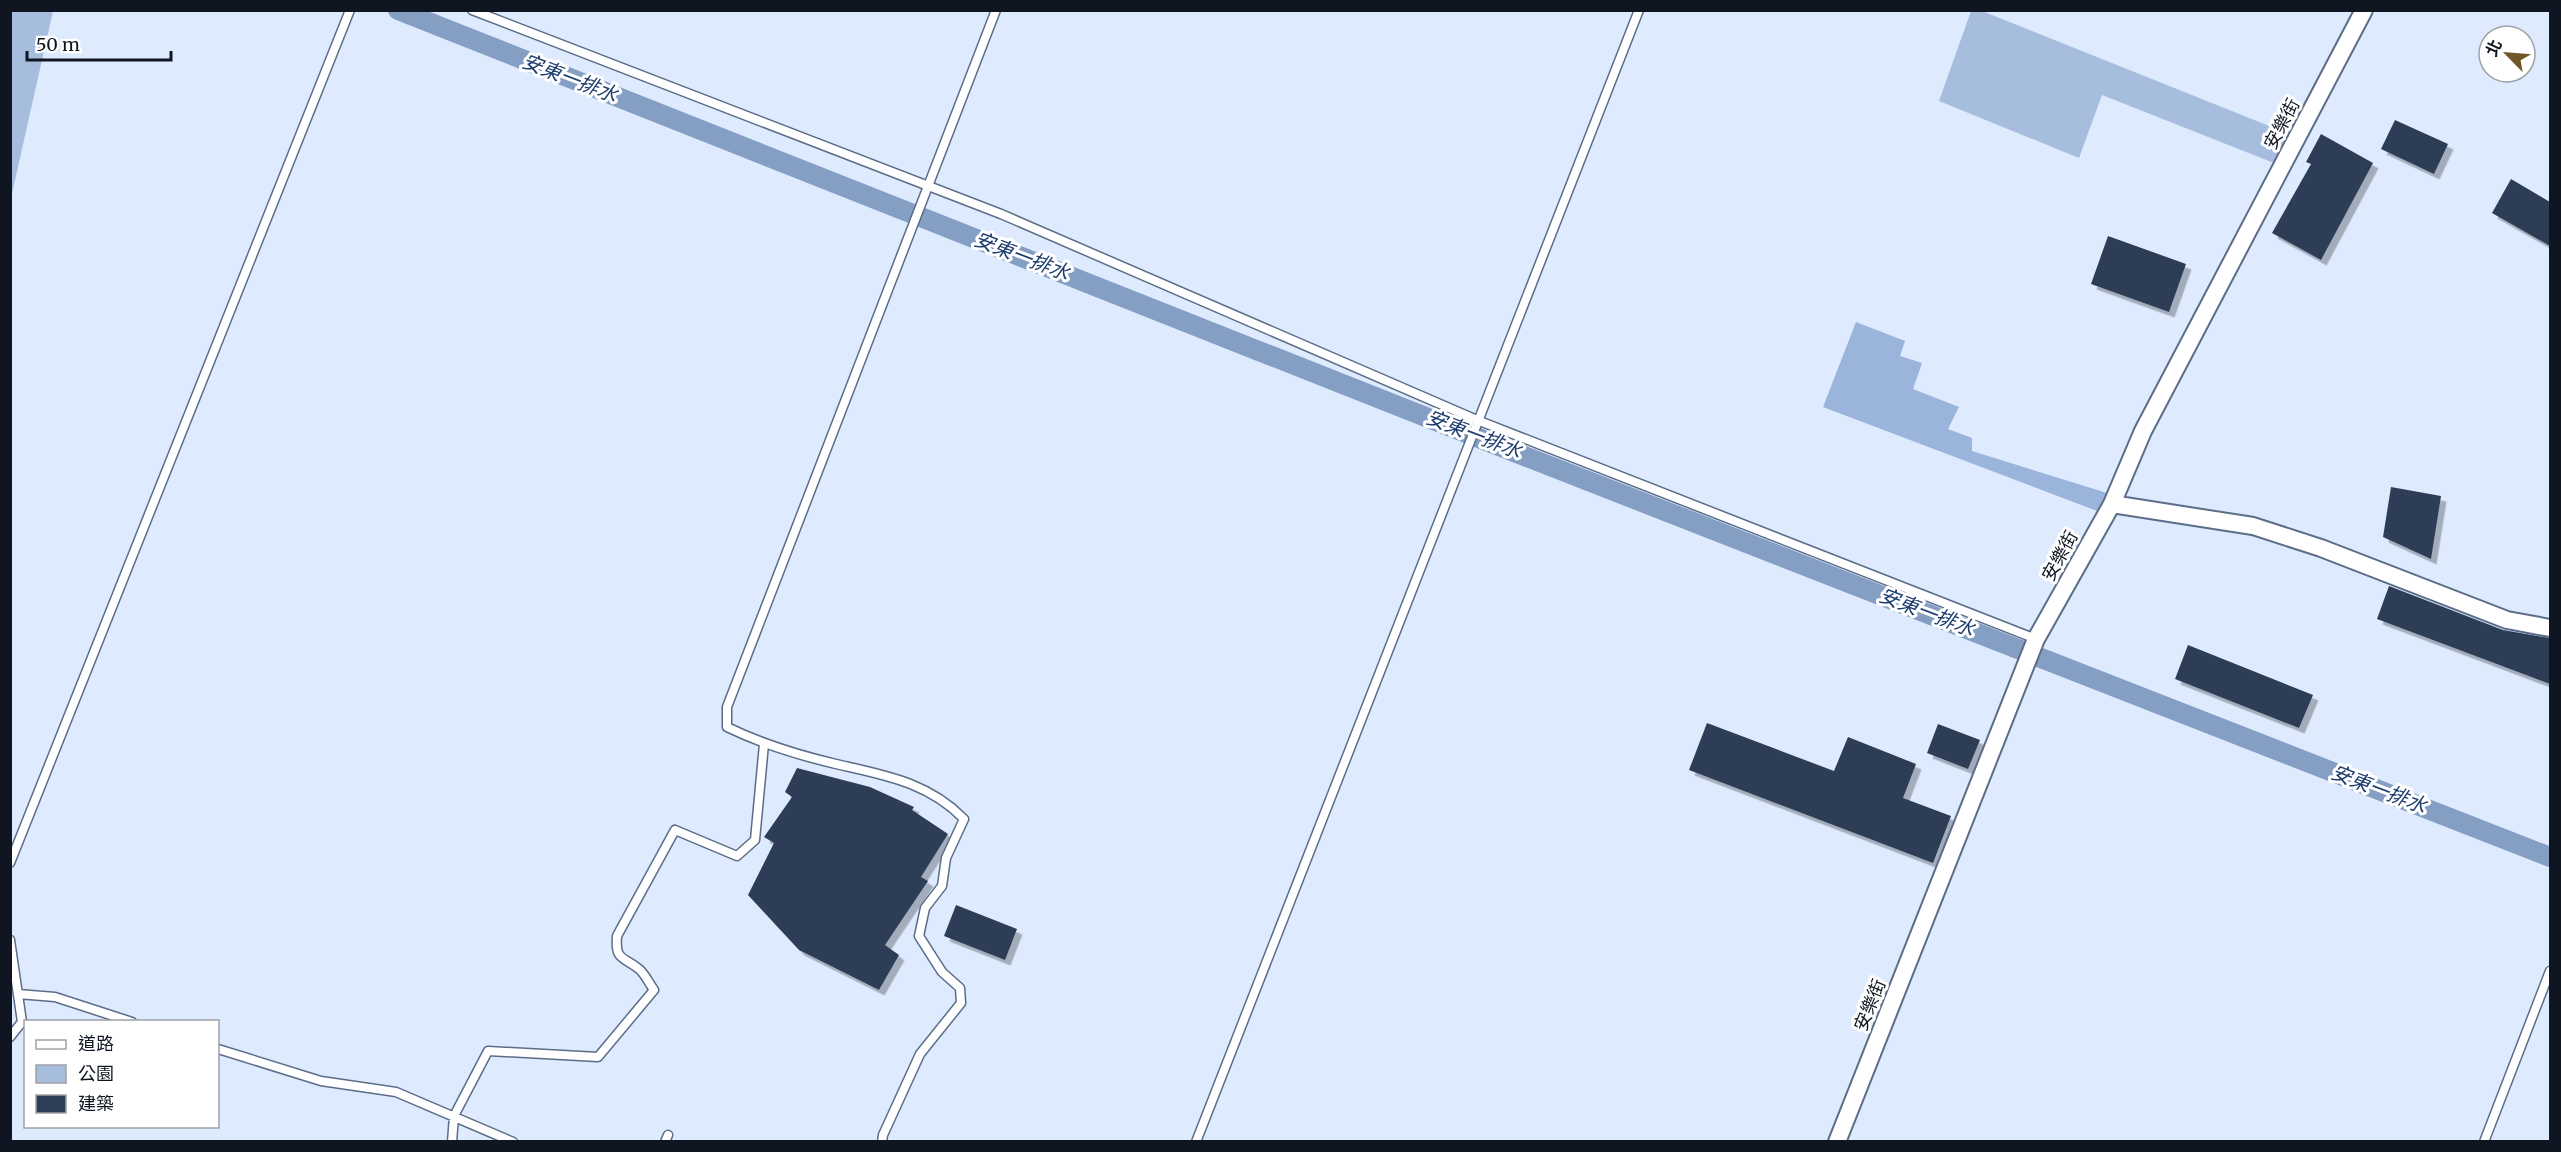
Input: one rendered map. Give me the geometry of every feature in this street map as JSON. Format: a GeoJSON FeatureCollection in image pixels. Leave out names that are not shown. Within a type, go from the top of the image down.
{"type":"FeatureCollection","features":[{"type":"Feature","properties":{"kind":"street","name":"安樂街"},"geometry":{"type":"LineString","coordinates":[[1837,1142],[2036,639],[2112,504],[2144,431],[2364,10]]}},
{"type":"Feature","properties":{"kind":"street"},"geometry":{"type":"LineString","coordinates":[[2112,504],[2253,526],[2321,548],[2507,620],[2550,628]]}},
{"type":"Feature","properties":{"kind":"lane"},"geometry":{"type":"LineString","coordinates":[[10,863],[350,10]]}},
{"type":"Feature","properties":{"kind":"lane"},"geometry":{"type":"LineString","coordinates":[[472,10],[1001,214],[1477,420],[2036,639]]}},
{"type":"Feature","properties":{"kind":"lane"},"geometry":{"type":"LineString","coordinates":[[882,1142],[883,1135],[920,1054],[961,1003],[960,988],[942,972],[919,936],[926,908],[942,886],[945,858],[964,819],[946,800],[891,776],[764,744],[727,728],[727,707],[996,10]]}},
{"type":"Feature","properties":{"kind":"lane"},"geometry":{"type":"LineString","coordinates":[[1196,1142],[1639,10]]}},
{"type":"Feature","properties":{"kind":"lane"},"geometry":{"type":"LineString","coordinates":[[452,1142],[454,1116],[489,1051],[598,1057],[654,990],[640,970],[621,959],[616,950],[616,936],[675,830],[737,856],[755,840],[764,744]]}},
{"type":"Feature","properties":{"kind":"lane"},"geometry":{"type":"LineString","coordinates":[[10,940],[22,1022],[10,1037]]}},
{"type":"Feature","properties":{"kind":"lane"},"geometry":{"type":"LineString","coordinates":[[2484,1142],[2550,971]]}},
{"type":"Feature","properties":{"kind":"lane"},"geometry":{"type":"LineString","coordinates":[[18,994],[55,997],[126,1020]]}},
{"type":"Feature","properties":{"kind":"lane"},"geometry":{"type":"LineString","coordinates":[[219,1048],[321,1081],[396,1092],[513,1142]]}},
{"type":"Feature","properties":{"kind":"green space"},"geometry":{"type":"Polygon","coordinates":[[[10,11],[53,11],[11,198],[10,11]]]}},
{"type":"Feature","properties":{"kind":"green space"},"geometry":{"type":"Polygon","coordinates":[[[1971,11],[1982,11],[2294,136],[2279,165],[2102,95],[2079,158],[1939,101],[1971,11]]]}},
{"type":"Feature","properties":{"kind":"shaded area"},"geometry":{"type":"Polygon","coordinates":[[[1856,322],[1905,341],[1900,356],[1922,363],[1913,389],[1959,407],[1948,429],[1972,438],[1972,451],[2107,493],[2097,511],[1823,407],[1856,322]]]}},
{"type":"Feature","properties":{"kind":"building"},"geometry":{"type":"Polygon","coordinates":[[[2395,120],[2448,144],[2434,174],[2381,149],[2395,120]]]}},
{"type":"Feature","properties":{"kind":"building"},"geometry":{"type":"Polygon","coordinates":[[[2321,134],[2373,163],[2321,260],[2272,233],[2311,164],[2306,162],[2321,134]]]}},
{"type":"Feature","properties":{"kind":"building"},"geometry":{"type":"Polygon","coordinates":[[[2511,179],[2550,202],[2550,246],[2492,213],[2511,179]]]}},
{"type":"Feature","properties":{"kind":"building"},"geometry":{"type":"Polygon","coordinates":[[[2108,236],[2186,264],[2169,312],[2091,284],[2108,236]]]}},
{"type":"Feature","properties":{"kind":"building"},"geometry":{"type":"Polygon","coordinates":[[[2391,487],[2441,496],[2431,559],[2383,537],[2391,487]]]}},
{"type":"Feature","properties":{"kind":"building"},"geometry":{"type":"Polygon","coordinates":[[[2389,586],[2503,630],[2550,638],[2550,684],[2377,619],[2389,586]]]}},
{"type":"Feature","properties":{"kind":"building"},"geometry":{"type":"Polygon","coordinates":[[[2188,645],[2313,695],[2299,728],[2175,679],[2188,645]]]}},
{"type":"Feature","properties":{"kind":"building"},"geometry":{"type":"Polygon","coordinates":[[[1707,723],[1834,771],[1848,737],[1916,764],[1903,798],[1951,816],[1933,863],[1689,770],[1707,723]]]}},
{"type":"Feature","properties":{"kind":"building"},"geometry":{"type":"Polygon","coordinates":[[[1938,724],[1980,740],[1968,769],[1927,753],[1938,724]]]}},
{"type":"Feature","properties":{"kind":"building"},"geometry":{"type":"Polygon","coordinates":[[[797,768],[870,787],[914,807],[912,810],[948,834],[921,877],[928,881],[885,945],[899,955],[879,990],[799,950],[748,895],[774,843],[764,837],[792,797],[785,792],[797,768]]]}},
{"type":"Feature","properties":{"kind":"building"},"geometry":{"type":"Polygon","coordinates":[[[956,905],[1017,929],[1005,960],[944,936],[956,905]]]}},
{"type":"Feature","properties":{"kind":"waterway","name":"安東一排水"},"geometry":{"type":"LineString","coordinates":[[398,10],[1509,450],[2550,857]]}}]}
